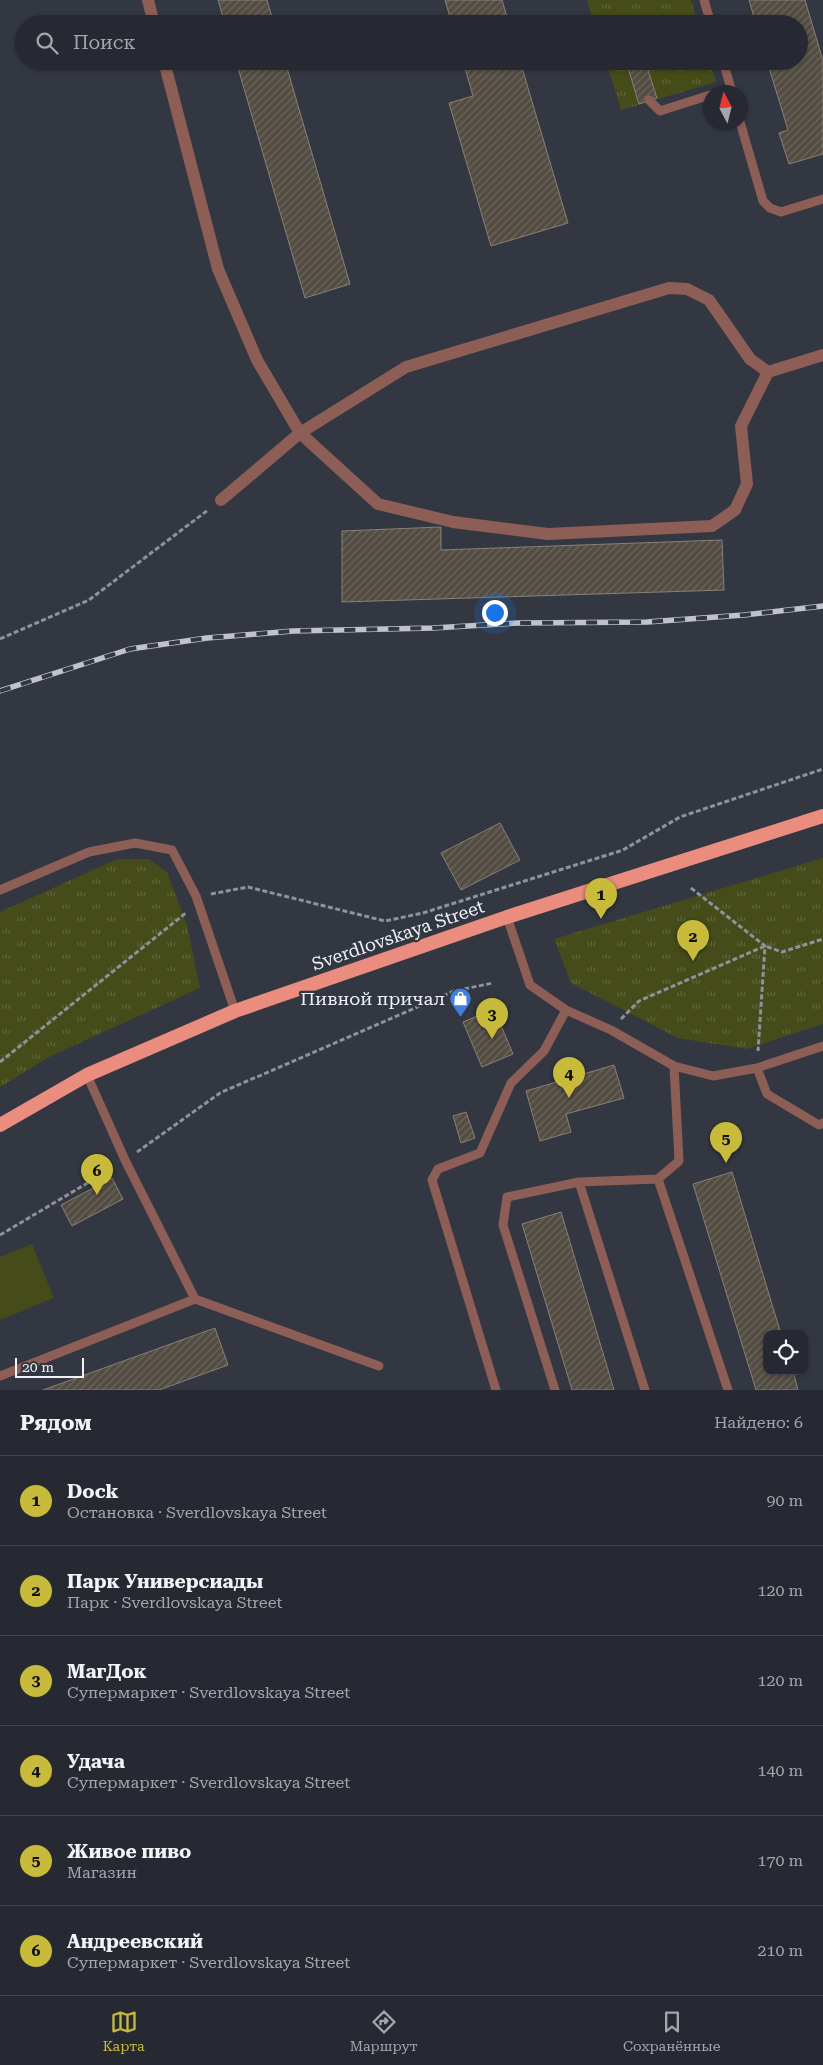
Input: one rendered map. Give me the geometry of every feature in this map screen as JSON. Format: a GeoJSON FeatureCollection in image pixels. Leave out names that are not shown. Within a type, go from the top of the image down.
{"type":"FeatureCollection","features":[{"type":"Feature","properties":{"kind":"highway","name":"Sverdlovskaya Street"},"geometry":{"type":"LineString","coordinates":[[0,1125],[87,1075],[235,1011],[507,917],[823,816]]}},
{"type":"Feature","properties":{"kind":"street"},"geometry":{"type":"LineString","coordinates":[[148,0],[152,15]]}},
{"type":"Feature","properties":{"kind":"street"},"geometry":{"type":"LineString","coordinates":[[166,70],[218,270],[256,360],[300,433],[378,504],[453,522],[548,534],[712,526],[735,510],[747,484],[741,426],[768,372],[823,355]]}},
{"type":"Feature","properties":{"kind":"street"},"geometry":{"type":"LineString","coordinates":[[221,500],[300,433],[406,366],[669,288],[687,289],[709,300],[750,359],[768,372]]}},
{"type":"Feature","properties":{"kind":"lane"},"geometry":{"type":"LineString","coordinates":[[704,0],[708,15]]}},
{"type":"Feature","properties":{"kind":"lane"},"geometry":{"type":"LineString","coordinates":[[725,70],[730,85]]}},
{"type":"Feature","properties":{"kind":"lane"},"geometry":{"type":"LineString","coordinates":[[649,100],[660,111],[703,97]]}},
{"type":"Feature","properties":{"kind":"lane"},"geometry":{"type":"LineString","coordinates":[[742,130],[763,202],[770,208],[781,212],[823,199]]}},
{"type":"Feature","properties":{"kind":"lane"},"geometry":{"type":"LineString","coordinates":[[0,890],[89,852],[135,842],[172,850],[196,896],[235,1011]]}},
{"type":"Feature","properties":{"kind":"lane"},"geometry":{"type":"LineString","coordinates":[[507,917],[530,985],[566,1010],[611,1030],[674,1066],[713,1076],[758,1068],[823,1046]]}},
{"type":"Feature","properties":{"kind":"lane"},"geometry":{"type":"LineString","coordinates":[[496,1390],[432,1180],[438,1168],[480,1153],[511,1083],[544,1050],[566,1010]]}},
{"type":"Feature","properties":{"kind":"lane"},"geometry":{"type":"LineString","coordinates":[[555,1390],[503,1225],[507,1197],[580,1182],[658,1179],[679,1160],[674,1066]]}},
{"type":"Feature","properties":{"kind":"lane"},"geometry":{"type":"LineString","coordinates":[[758,1068],[767,1094],[819,1125],[823,1123]]}},
{"type":"Feature","properties":{"kind":"lane"},"geometry":{"type":"LineString","coordinates":[[87,1075],[125,1160],[195,1299]]}},
{"type":"Feature","properties":{"kind":"lane"},"geometry":{"type":"LineString","coordinates":[[658,1179],[728,1390]]}},
{"type":"Feature","properties":{"kind":"lane"},"geometry":{"type":"LineString","coordinates":[[580,1182],[645,1390]]}},
{"type":"Feature","properties":{"kind":"lane"},"geometry":{"type":"LineString","coordinates":[[0,1376],[195,1299],[379,1366]]}},
{"type":"Feature","properties":{"kind":"path"},"geometry":{"type":"LineString","coordinates":[[0,638],[89,600],[221,500]]}},
{"type":"Feature","properties":{"kind":"path"},"geometry":{"type":"LineString","coordinates":[[0,1062],[186,913],[196,896],[248,887],[385,921],[424,913],[624,850],[680,817],[823,769]]}},
{"type":"Feature","properties":{"kind":"path"},"geometry":{"type":"LineString","coordinates":[[691,888],[765,946],[782,952],[823,939]]}},
{"type":"Feature","properties":{"kind":"path"},"geometry":{"type":"LineString","coordinates":[[611,1030],[638,1001],[765,946]]}},
{"type":"Feature","properties":{"kind":"path"},"geometry":{"type":"LineString","coordinates":[[758,1068],[765,946]]}},
{"type":"Feature","properties":{"kind":"path"},"geometry":{"type":"LineString","coordinates":[[0,1234],[125,1160],[220,1093],[454,991],[493,983]]}},
{"type":"Feature","properties":{"kind":"green space"},"geometry":{"type":"Polygon","coordinates":[[[587,0],[691,0],[695,15],[591,15],[587,0]]]}},
{"type":"Feature","properties":{"kind":"green space"},"geometry":{"type":"Polygon","coordinates":[[[609,70],[713,70],[716,82],[621,110],[609,70]]]}},
{"type":"Feature","properties":{"kind":"green space"},"geometry":{"type":"Polygon","coordinates":[[[823,858],[823,1024],[747,1049],[678,1038],[571,983],[554,939],[823,858]]]}},
{"type":"Feature","properties":{"kind":"green space"},"geometry":{"type":"Polygon","coordinates":[[[117,859],[149,859],[167,872],[187,925],[200,988],[51,1056],[0,1087],[0,912],[117,859]]]}},
{"type":"Feature","properties":{"kind":"green space"},"geometry":{"type":"Polygon","coordinates":[[[32,1244],[54,1298],[0,1320],[0,1257],[32,1244]]]}},
{"type":"Feature","properties":{"kind":"building"},"geometry":{"type":"Polygon","coordinates":[[[218,0],[267,0],[271,15],[222,15],[218,0]]]}},
{"type":"Feature","properties":{"kind":"building"},"geometry":{"type":"Polygon","coordinates":[[[445,0],[502,0],[506,15],[449,15],[445,0]]]}},
{"type":"Feature","properties":{"kind":"building"},"geometry":{"type":"Polygon","coordinates":[[[749,0],[805,0],[823,61],[823,154],[789,164],[779,133],[788,130],[770,70],[808,70],[808,15],[753,15],[749,0]]]}},
{"type":"Feature","properties":{"kind":"building"},"geometry":{"type":"Polygon","coordinates":[[[239,70],[288,70],[350,284],[305,298],[239,70]]]}},
{"type":"Feature","properties":{"kind":"building"},"geometry":{"type":"Polygon","coordinates":[[[466,70],[523,70],[568,223],[491,246],[449,103],[473,96],[466,70]]]}},
{"type":"Feature","properties":{"kind":"building"},"geometry":{"type":"Polygon","coordinates":[[[629,70],[648,70],[657,98],[639,104],[629,70]]]}},
{"type":"Feature","properties":{"kind":"building"},"geometry":{"type":"Polygon","coordinates":[[[441,527],[441,550],[722,540],[724,590],[342,602],[342,531],[441,527]]]}},
{"type":"Feature","properties":{"kind":"building"},"geometry":{"type":"Polygon","coordinates":[[[500,823],[520,860],[461,890],[441,853],[500,823]]]}},
{"type":"Feature","properties":{"kind":"building"},"geometry":{"type":"Polygon","coordinates":[[[494,1009],[513,1054],[482,1067],[463,1022],[494,1009]]]}},
{"type":"Feature","properties":{"kind":"building"},"geometry":{"type":"Polygon","coordinates":[[[614,1065],[624,1098],[566,1114],[571,1132],[540,1141],[526,1091],[614,1065]]]}},
{"type":"Feature","properties":{"kind":"building"},"geometry":{"type":"Polygon","coordinates":[[[466,1112],[475,1138],[461,1143],[453,1116],[466,1112]]]}},
{"type":"Feature","properties":{"kind":"building"},"geometry":{"type":"Polygon","coordinates":[[[732,1172],[780,1330],[763,1330],[763,1375],[794,1375],[798,1390],[756,1390],[693,1184],[732,1172]]]}},
{"type":"Feature","properties":{"kind":"building"},"geometry":{"type":"Polygon","coordinates":[[[112,1178],[123,1199],[72,1226],[61,1205],[112,1178]]]}},
{"type":"Feature","properties":{"kind":"building"},"geometry":{"type":"Polygon","coordinates":[[[561,1212],[614,1390],[572,1390],[522,1224],[561,1212]]]}},
{"type":"Feature","properties":{"kind":"building"},"geometry":{"type":"Polygon","coordinates":[[[215,1328],[228,1365],[159,1390],[43,1390],[215,1328]]]}},
{"type":"Feature","properties":{"kind":"railway"},"geometry":{"type":"LineString","coordinates":[[0,691],[130,649],[207,638],[293,631],[433,628],[518,623],[647,622],[744,615],[823,606]]}},
{"type":"Feature","properties":{"kind":"place","name":"Dock"},"geometry":{"type":"Point","coordinates":[601,919]}},
{"type":"Feature","properties":{"kind":"place","name":"Парк Универсиады"},"geometry":{"type":"Point","coordinates":[693,961]}},
{"type":"Feature","properties":{"kind":"place","name":"Пивной причал"},"geometry":{"type":"Point","coordinates":[461,1017]}},
{"type":"Feature","properties":{"kind":"place","name":"МагДок"},"geometry":{"type":"Point","coordinates":[492,1039]}},
{"type":"Feature","properties":{"kind":"place","name":"Удача"},"geometry":{"type":"Point","coordinates":[569,1098]}},
{"type":"Feature","properties":{"kind":"place","name":"Живое пиво"},"geometry":{"type":"Point","coordinates":[726,1163]}},
{"type":"Feature","properties":{"kind":"place","name":"Андреевский"},"geometry":{"type":"Point","coordinates":[97,1195]}}]}
